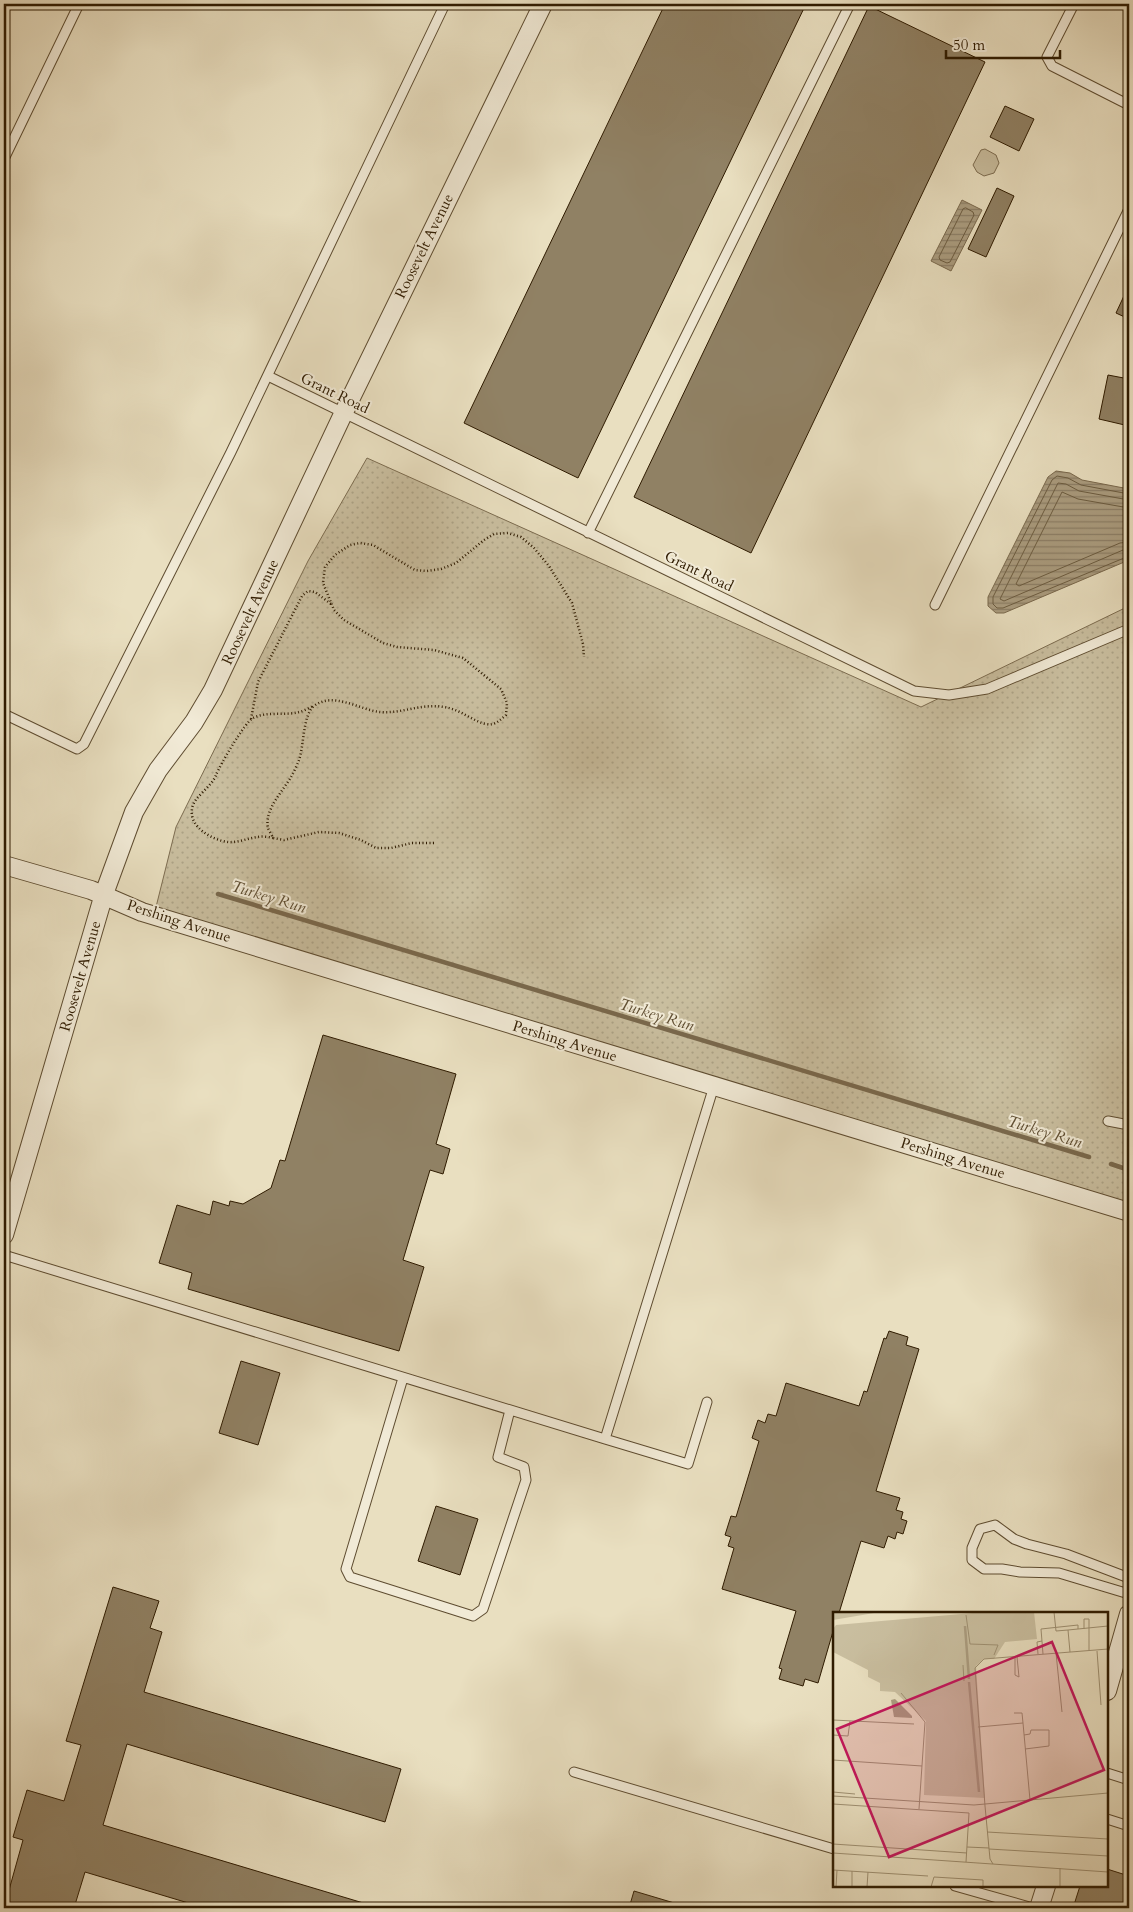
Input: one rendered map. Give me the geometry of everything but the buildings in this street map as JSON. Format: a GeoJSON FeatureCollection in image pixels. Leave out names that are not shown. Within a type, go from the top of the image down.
{"type":"FeatureCollection","features":[{"type":"Feature","properties":{"kind":"street","name":"Roosevelt Avenue"},"geometry":{"type":"LineString","coordinates":[[4,1235],[104,894],[134,812],[158,770],[194,722],[213,690],[344,412],[543,4]]}},
{"type":"Feature","properties":{"kind":"street","name":"Pershing Avenue"},"geometry":{"type":"LineString","coordinates":[[4,865],[104,894],[142,912],[1129,1212]]}},
{"type":"Feature","properties":{"kind":"street"},"geometry":{"type":"LineString","coordinates":[[1108,1687],[1129,1614]]}},
{"type":"Feature","properties":{"kind":"street"},"geometry":{"type":"LineString","coordinates":[[1039,1908],[1046,1887]]}},
{"type":"Feature","properties":{"kind":"lane"},"geometry":{"type":"LineString","coordinates":[[4,159],[80,4]]}},
{"type":"Feature","properties":{"kind":"lane"},"geometry":{"type":"LineString","coordinates":[[4,714],[77,748],[84,744],[268,376],[445,4]]}},
{"type":"Feature","properties":{"kind":"lane"},"geometry":{"type":"LineString","coordinates":[[588,533],[850,4]]}},
{"type":"Feature","properties":{"kind":"lane"},"geometry":{"type":"LineString","coordinates":[[1074,4],[1047,57],[1052,66],[1129,105]]}},
{"type":"Feature","properties":{"kind":"lane"},"geometry":{"type":"LineString","coordinates":[[935,606],[1129,209]]}},
{"type":"Feature","properties":{"kind":"lane","name":"Grant Road"},"geometry":{"type":"LineString","coordinates":[[268,376],[914,691],[949,695],[987,688],[1129,630]]}},
{"type":"Feature","properties":{"kind":"lane"},"geometry":{"type":"LineString","coordinates":[[605,1439],[714,1086]]}},
{"type":"Feature","properties":{"kind":"lane"},"geometry":{"type":"LineString","coordinates":[[1108,1121],[1129,1125]]}},
{"type":"Feature","properties":{"kind":"lane"},"geometry":{"type":"LineString","coordinates":[[4,1255],[688,1464],[707,1402]]}},
{"type":"Feature","properties":{"kind":"lane"},"geometry":{"type":"LineString","coordinates":[[404,1378],[346,1569],[350,1577],[473,1616],[483,1609],[526,1480],[524,1468],[498,1457],[510,1410]]}},
{"type":"Feature","properties":{"kind":"lane"},"geometry":{"type":"LineString","coordinates":[[1129,1578],[1066,1554],[1014,1539],[995,1525],[980,1529],[972,1548],[972,1560],[984,1569],[1059,1573],[1129,1594]]}},
{"type":"Feature","properties":{"kind":"lane"},"geometry":{"type":"LineString","coordinates":[[574,1772],[833,1850]]}},
{"type":"Feature","properties":{"kind":"lane"},"geometry":{"type":"LineString","coordinates":[[1108,1773],[1129,1780]]}},
{"type":"Feature","properties":{"kind":"lane"},"geometry":{"type":"LineString","coordinates":[[1108,1818],[1129,1826]]}},
{"type":"Feature","properties":{"kind":"lane"},"geometry":{"type":"LineString","coordinates":[[960,1887],[1033,1908]]}},
{"type":"Feature","properties":{"kind":"path"},"geometry":{"type":"LineString","coordinates":[[332,605],[323,583],[325,567],[335,555],[350,545],[360,543],[373,545],[415,570],[428,571],[441,569],[456,563],[494,534],[508,534],[522,537],[534,548],[561,584],[572,603],[583,644],[584,657]]}},
{"type":"Feature","properties":{"kind":"path"},"geometry":{"type":"LineString","coordinates":[[251,719],[260,715],[300,712],[325,700],[342,701],[380,712],[395,712],[411,707],[445,707],[486,724],[497,723],[506,715],[507,703],[501,689],[463,658],[434,650],[397,647],[383,643],[344,620],[332,605],[315,592],[308,591],[302,596],[267,660],[258,682],[251,719],[228,753],[214,780],[204,793],[196,799],[192,809],[193,819],[199,830],[228,842],[259,837],[284,840],[318,832],[339,833],[361,840],[376,848],[391,848],[412,843],[434,843]]}},
{"type":"Feature","properties":{"kind":"path"},"geometry":{"type":"LineString","coordinates":[[274,838],[268,827],[270,811],[299,760],[307,720],[313,706]]}},
{"type":"Feature","properties":{"kind":"shaded area"},"geometry":{"type":"Polygon","coordinates":[[[985,149],[996,155],[999,163],[994,173],[984,176],[977,172],[973,165],[981,150],[985,149]]]}},
{"type":"Feature","properties":{"kind":"shaded area"},"geometry":{"type":"Polygon","coordinates":[[[367,458],[921,707],[1129,606],[1129,1212],[154,915],[176,827],[308,561],[367,458]]]}},
{"type":"Feature","properties":{"kind":"water"},"geometry":{"type":"Polygon","coordinates":[[[962,200],[982,210],[951,271],[931,261],[962,200]]]}},
{"type":"Feature","properties":{"kind":"water"},"geometry":{"type":"Polygon","coordinates":[[[1056,471],[1070,473],[1082,480],[1129,489],[1129,560],[1004,613],[996,613],[988,606],[988,597],[1048,477],[1056,471]]]}},
{"type":"Feature","properties":{"kind":"waterway","name":"Turkey Run"},"geometry":{"type":"LineString","coordinates":[[218,894],[1089,1157]]}},
{"type":"Feature","properties":{"kind":"waterway","name":"Turkey Run"},"geometry":{"type":"LineString","coordinates":[[1111,1164],[1129,1170]]}}]}
